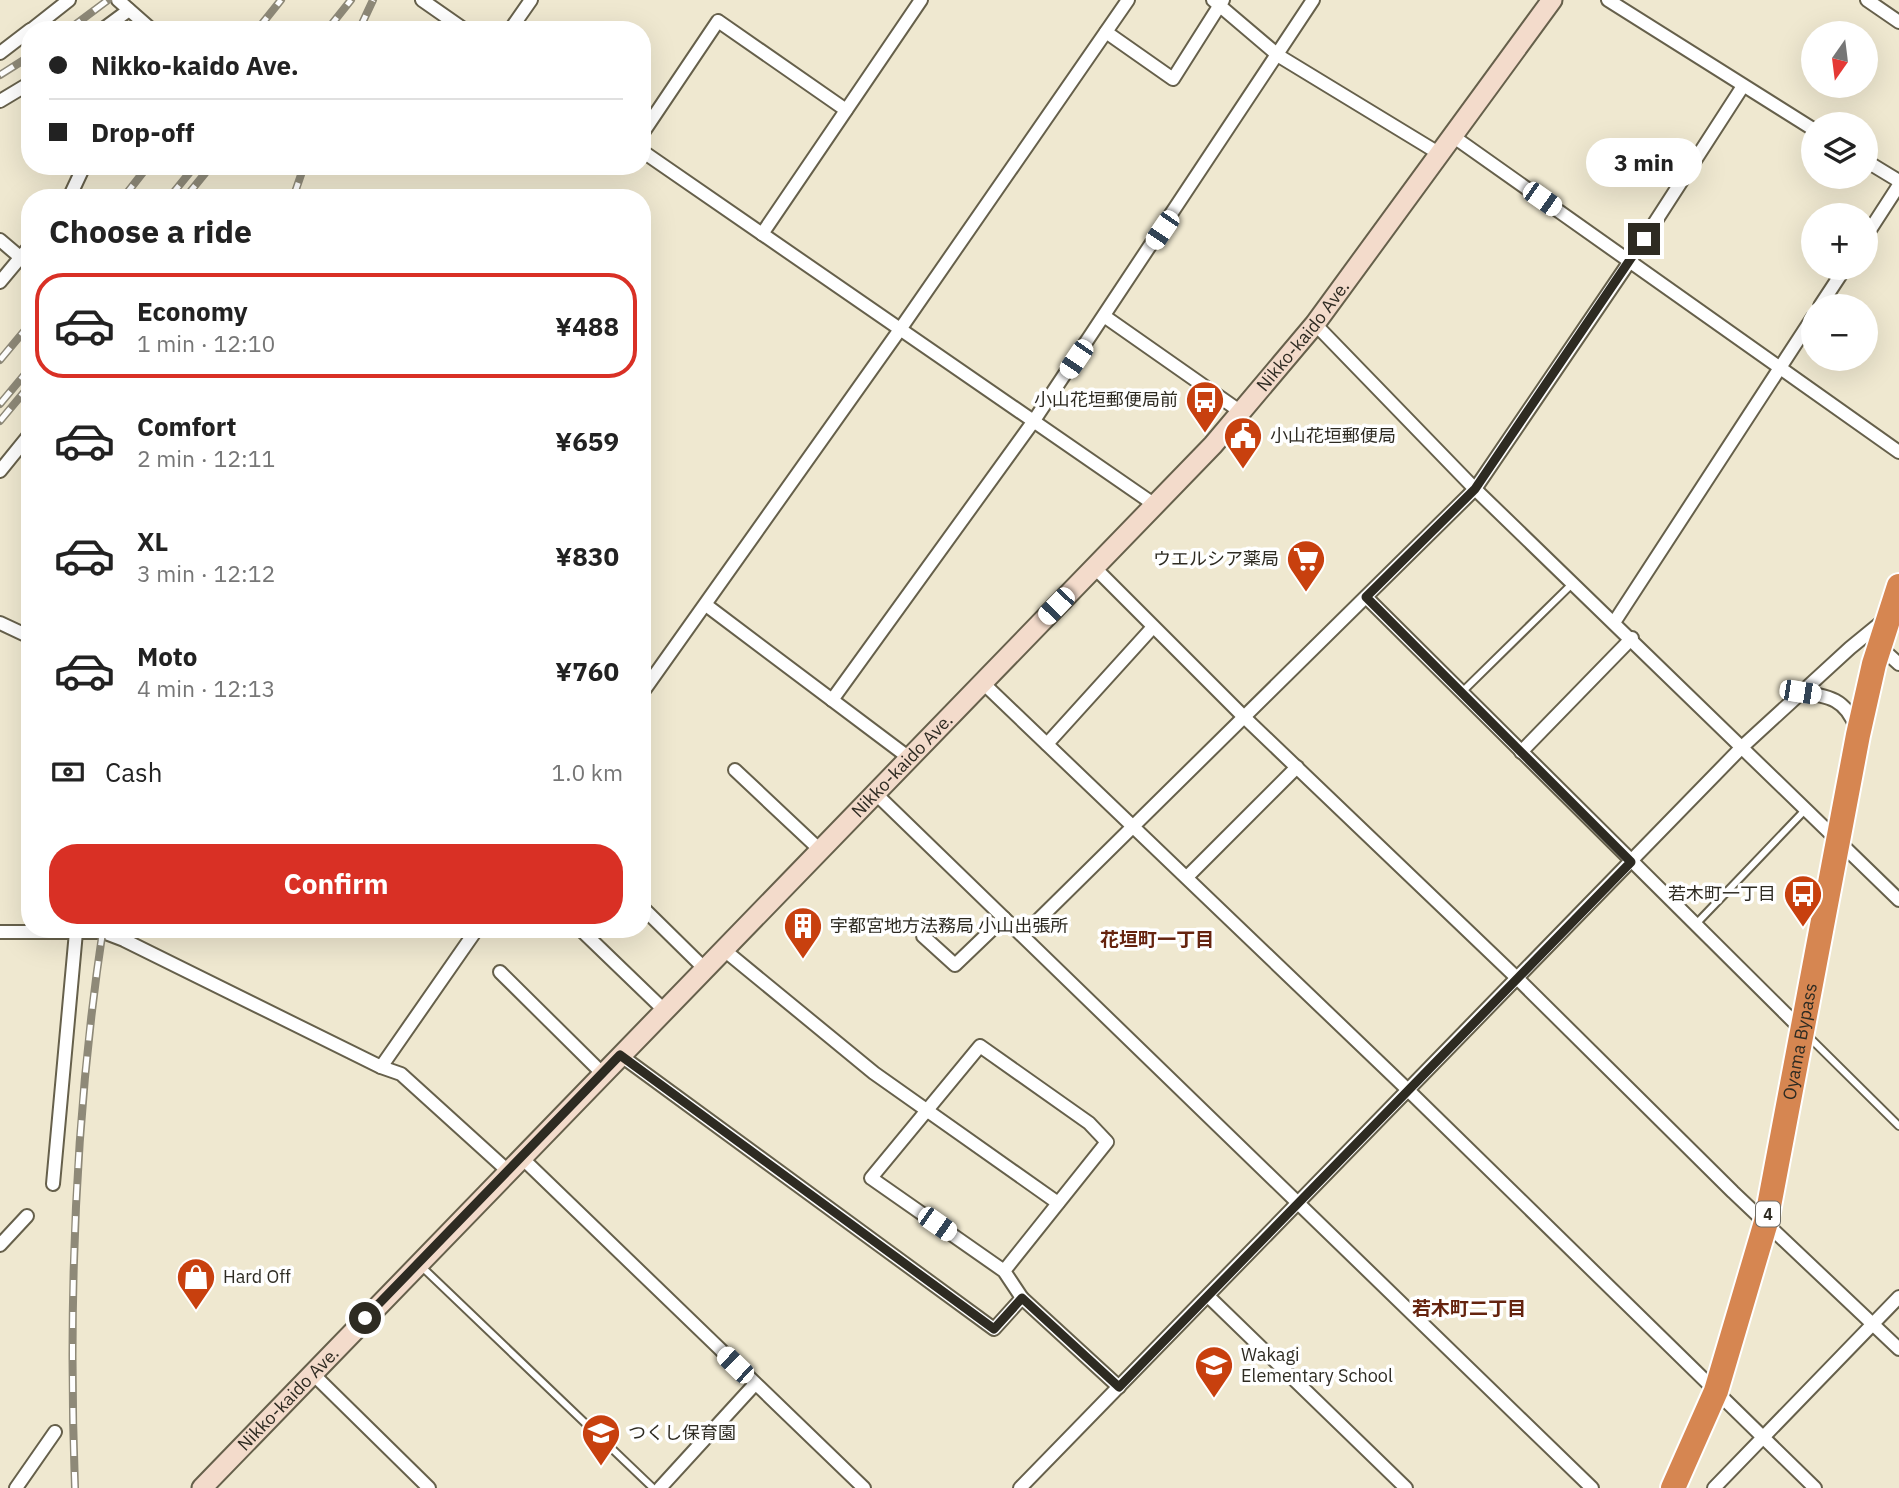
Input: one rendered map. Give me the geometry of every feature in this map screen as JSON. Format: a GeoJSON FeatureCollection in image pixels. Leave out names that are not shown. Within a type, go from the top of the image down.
{"type":"FeatureCollection","features":[{"type":"Feature","properties":{"kind":"highway","name":"Oyama Bypass"},"geometry":{"type":"LineString","coordinates":[[1673,1488],[1716,1391],[1766,1222],[1858,735],[1886,619],[1899,586]]}},
{"type":"Feature","properties":{"kind":"main road","name":"Nikko-kaido Ave."},"geometry":{"type":"LineString","coordinates":[[202,1488],[1155,505],[1241,412],[1315,324],[1552,0]]}},
{"type":"Feature","properties":{"kind":"street"},"geometry":{"type":"LineString","coordinates":[[42,21],[69,0]]}},
{"type":"Feature","properties":{"kind":"street"},"geometry":{"type":"LineString","coordinates":[[118,0],[142,21]]}},
{"type":"Feature","properties":{"kind":"street"},"geometry":{"type":"LineString","coordinates":[[422,0],[453,21]]}},
{"type":"Feature","properties":{"kind":"street"},"geometry":{"type":"LineString","coordinates":[[516,21],[531,0]]}},
{"type":"Feature","properties":{"kind":"street"},"geometry":{"type":"LineString","coordinates":[[762,234],[920,0]]}},
{"type":"Feature","properties":{"kind":"street"},"geometry":{"type":"LineString","coordinates":[[651,681],[901,328],[1128,0]]}},
{"type":"Feature","properties":{"kind":"street"},"geometry":{"type":"LineString","coordinates":[[832,700],[1033,422],[1314,0]]}},
{"type":"Feature","properties":{"kind":"street"},"geometry":{"type":"LineString","coordinates":[[1608,0],[1801,122]]}},
{"type":"Feature","properties":{"kind":"street"},"geometry":{"type":"LineString","coordinates":[[1867,0],[1899,22]]}},
{"type":"Feature","properties":{"kind":"street"},"geometry":{"type":"LineString","coordinates":[[1106,32],[1172,79],[1218,2],[1279,56],[1440,154]]}},
{"type":"Feature","properties":{"kind":"street"},"geometry":{"type":"LineString","coordinates":[[114,21],[129,10]]}},
{"type":"Feature","properties":{"kind":"street"},"geometry":{"type":"LineString","coordinates":[[651,121],[718,21],[846,110]]}},
{"type":"Feature","properties":{"kind":"street"},"geometry":{"type":"LineString","coordinates":[[0,53],[21,37]]}},
{"type":"Feature","properties":{"kind":"street"},"geometry":{"type":"LineString","coordinates":[[1023,935],[1475,489],[1630,261],[1743,86]]}},
{"type":"Feature","properties":{"kind":"street"},"geometry":{"type":"LineString","coordinates":[[0,101],[21,88]]}},
{"type":"Feature","properties":{"kind":"street"},"geometry":{"type":"LineString","coordinates":[[1454,136],[1899,452]]}},
{"type":"Feature","properties":{"kind":"street"},"geometry":{"type":"LineString","coordinates":[[651,157],[1155,505]]}},
{"type":"Feature","properties":{"kind":"street"},"geometry":{"type":"LineString","coordinates":[[1878,169],[1899,183],[1878,217]]}},
{"type":"Feature","properties":{"kind":"street"},"geometry":{"type":"LineString","coordinates":[[0,240],[20,257],[0,282]]}},
{"type":"Feature","properties":{"kind":"street"},"geometry":{"type":"LineString","coordinates":[[1104,316],[1241,412]]}},
{"type":"Feature","properties":{"kind":"street"},"geometry":{"type":"LineString","coordinates":[[1315,324],[1475,489],[1615,621],[1899,900]]}},
{"type":"Feature","properties":{"kind":"street"},"geometry":{"type":"LineString","coordinates":[[1615,621],[1801,336]]}},
{"type":"Feature","properties":{"kind":"street"},"geometry":{"type":"LineString","coordinates":[[0,471],[21,445]]}},
{"type":"Feature","properties":{"kind":"street"},"geometry":{"type":"LineString","coordinates":[[1094,567],[1243,716],[1899,1349]]}},
{"type":"Feature","properties":{"kind":"street"},"geometry":{"type":"LineString","coordinates":[[1366,597],[1804,1032]]}},
{"type":"Feature","properties":{"kind":"street"},"geometry":{"type":"LineString","coordinates":[[706,605],[908,757]]}},
{"type":"Feature","properties":{"kind":"street"},"geometry":{"type":"LineString","coordinates":[[1020,1488],[1742,747],[1800,692],[1886,619]]}},
{"type":"Feature","properties":{"kind":"street"},"geometry":{"type":"LineString","coordinates":[[0,623],[21,633]]}},
{"type":"Feature","properties":{"kind":"street"},"geometry":{"type":"LineString","coordinates":[[1047,744],[1153,626]]}},
{"type":"Feature","properties":{"kind":"street"},"geometry":{"type":"LineString","coordinates":[[1521,752],[1632,638]]}},
{"type":"Feature","properties":{"kind":"street"},"geometry":{"type":"LineString","coordinates":[[1879,646],[1899,664]]}},
{"type":"Feature","properties":{"kind":"street"},"geometry":{"type":"LineString","coordinates":[[982,682],[1409,1091],[1815,1488]]}},
{"type":"Feature","properties":{"kind":"street"},"geometry":{"type":"LineString","coordinates":[[1800,692],[1829,696],[1850,711],[1858,735]]}},
{"type":"Feature","properties":{"kind":"street"},"geometry":{"type":"LineString","coordinates":[[1187,877],[1297,767]]}},
{"type":"Feature","properties":{"kind":"street"},"geometry":{"type":"LineString","coordinates":[[735,770],[819,849]]}},
{"type":"Feature","properties":{"kind":"street"},"geometry":{"type":"LineString","coordinates":[[874,792],[1592,1488]]}},
{"type":"Feature","properties":{"kind":"street"},"geometry":{"type":"LineString","coordinates":[[651,916],[704,968]]}},
{"type":"Feature","properties":{"kind":"street"},"geometry":{"type":"LineString","coordinates":[[923,936],[955,965],[1004,918]]}},
{"type":"Feature","properties":{"kind":"street"},"geometry":{"type":"LineString","coordinates":[[0,932],[21,932]]}},
{"type":"Feature","properties":{"kind":"street"},"geometry":{"type":"LineString","coordinates":[[53,1184],[75,938]]}},
{"type":"Feature","properties":{"kind":"street"},"geometry":{"type":"LineString","coordinates":[[119,938],[381,1068],[401,1073],[515,1164],[864,1488]]}},
{"type":"Feature","properties":{"kind":"street"},"geometry":{"type":"LineString","coordinates":[[381,1068],[471,938]]}},
{"type":"Feature","properties":{"kind":"street"},"geometry":{"type":"LineString","coordinates":[[589,938],[664,1010]]}},
{"type":"Feature","properties":{"kind":"street"},"geometry":{"type":"LineString","coordinates":[[723,949],[874,1073],[1058,1203]]}},
{"type":"Feature","properties":{"kind":"street"},"geometry":{"type":"LineString","coordinates":[[500,972],[602,1073]]}},
{"type":"Feature","properties":{"kind":"street"},"geometry":{"type":"LineString","coordinates":[[1004,1271],[1107,1142],[1079,1115],[980,1046],[871,1178],[1004,1271],[1022,1298],[1119,1387]]}},
{"type":"Feature","properties":{"kind":"street"},"geometry":{"type":"LineString","coordinates":[[620,1055],[994,1329],[1022,1298]]}},
{"type":"Feature","properties":{"kind":"street"},"geometry":{"type":"LineString","coordinates":[[0,1245],[27,1216]]}},
{"type":"Feature","properties":{"kind":"street"},"geometry":{"type":"LineString","coordinates":[[1208,1296],[1406,1488]]}},
{"type":"Feature","properties":{"kind":"street"},"geometry":{"type":"LineString","coordinates":[[1714,1488],[1899,1297]]}},
{"type":"Feature","properties":{"kind":"street"},"geometry":{"type":"LineString","coordinates":[[312,1373],[424,1486]]}},
{"type":"Feature","properties":{"kind":"street"},"geometry":{"type":"LineString","coordinates":[[660,1488],[755,1384]]}},
{"type":"Feature","properties":{"kind":"street"},"geometry":{"type":"LineString","coordinates":[[16,1488],[55,1432]]}},
{"type":"Feature","properties":{"kind":"lane"},"geometry":{"type":"LineString","coordinates":[[1461,693],[1574,582]]}},
{"type":"Feature","properties":{"kind":"lane"},"geometry":{"type":"LineString","coordinates":[[1695,924],[1805,809]]}},
{"type":"Feature","properties":{"kind":"lane"},"geometry":{"type":"LineString","coordinates":[[1804,1032],[1899,1126]]}},
{"type":"Feature","properties":{"kind":"lane"},"geometry":{"type":"LineString","coordinates":[[418,1263],[653,1488]]}},
{"type":"Feature","properties":{"kind":"railway"},"geometry":{"type":"LineString","coordinates":[[80,21],[108,0]]}},
{"type":"Feature","properties":{"kind":"railway"},"geometry":{"type":"LineString","coordinates":[[264,21],[281,0]]}},
{"type":"Feature","properties":{"kind":"railway"},"geometry":{"type":"LineString","coordinates":[[334,21],[351,0]]}},
{"type":"Feature","properties":{"kind":"railway"},"geometry":{"type":"LineString","coordinates":[[363,21],[373,0]]}},
{"type":"Feature","properties":{"kind":"railway"},"geometry":{"type":"LineString","coordinates":[[0,75],[21,62]]}},
{"type":"Feature","properties":{"kind":"railway"},"geometry":{"type":"LineString","coordinates":[[130,189],[141,175]]}},
{"type":"Feature","properties":{"kind":"railway"},"geometry":{"type":"LineString","coordinates":[[176,189],[188,175]]}},
{"type":"Feature","properties":{"kind":"railway"},"geometry":{"type":"LineString","coordinates":[[192,189],[204,175]]}},
{"type":"Feature","properties":{"kind":"railway"},"geometry":{"type":"LineString","coordinates":[[296,189],[301,175]]}},
{"type":"Feature","properties":{"kind":"railway"},"geometry":{"type":"LineString","coordinates":[[0,360],[21,335]]}},
{"type":"Feature","properties":{"kind":"railway"},"geometry":{"type":"LineString","coordinates":[[0,404],[21,379]]}},
{"type":"Feature","properties":{"kind":"railway"},"geometry":{"type":"LineString","coordinates":[[0,421],[21,396]]}},
{"type":"Feature","properties":{"kind":"railway"},"geometry":{"type":"LineString","coordinates":[[75,1488],[72,1348],[76,1208],[86,1068],[102,938]]}},
{"type":"Feature","properties":{"kind":"place","name":"小山花垣郵便局前"},"geometry":{"type":"Point","coordinates":[1205,434]}},
{"type":"Feature","properties":{"kind":"place","name":"小山花垣郵便局"},"geometry":{"type":"Point","coordinates":[1243,470]}},
{"type":"Feature","properties":{"kind":"place","name":"ウエルシア薬局"},"geometry":{"type":"Point","coordinates":[1306,593]}},
{"type":"Feature","properties":{"kind":"place","name":"若木町一丁目"},"geometry":{"type":"Point","coordinates":[1803,928]}},
{"type":"Feature","properties":{"kind":"place","name":"宇都宮地方法務局 小山出張所"},"geometry":{"type":"Point","coordinates":[803,960]}},
{"type":"Feature","properties":{"kind":"place","name":"Hard Off"},"geometry":{"type":"Point","coordinates":[196,1311]}},
{"type":"Feature","properties":{"kind":"place","name":"Wakagi Elementary School"},"geometry":{"type":"Point","coordinates":[1214,1399]}},
{"type":"Feature","properties":{"kind":"place","name":"つくし保育園"},"geometry":{"type":"Point","coordinates":[601,1467]}},
{"type":"Feature","properties":{"kind":"district","name":"花垣町一丁目"},"geometry":{"type":"Point","coordinates":[1157,939]}},
{"type":"Feature","properties":{"kind":"district","name":"若木町二丁目"},"geometry":{"type":"Point","coordinates":[1469,1308]}},
{"type":"Feature","properties":{"kind":"route"},"geometry":{"type":"LineString","coordinates":[[365,1318],[620,1055],[994,1329],[1022,1298],[1119,1387],[1631,862],[1366,597],[1475,489],[1644,239]]}}]}
